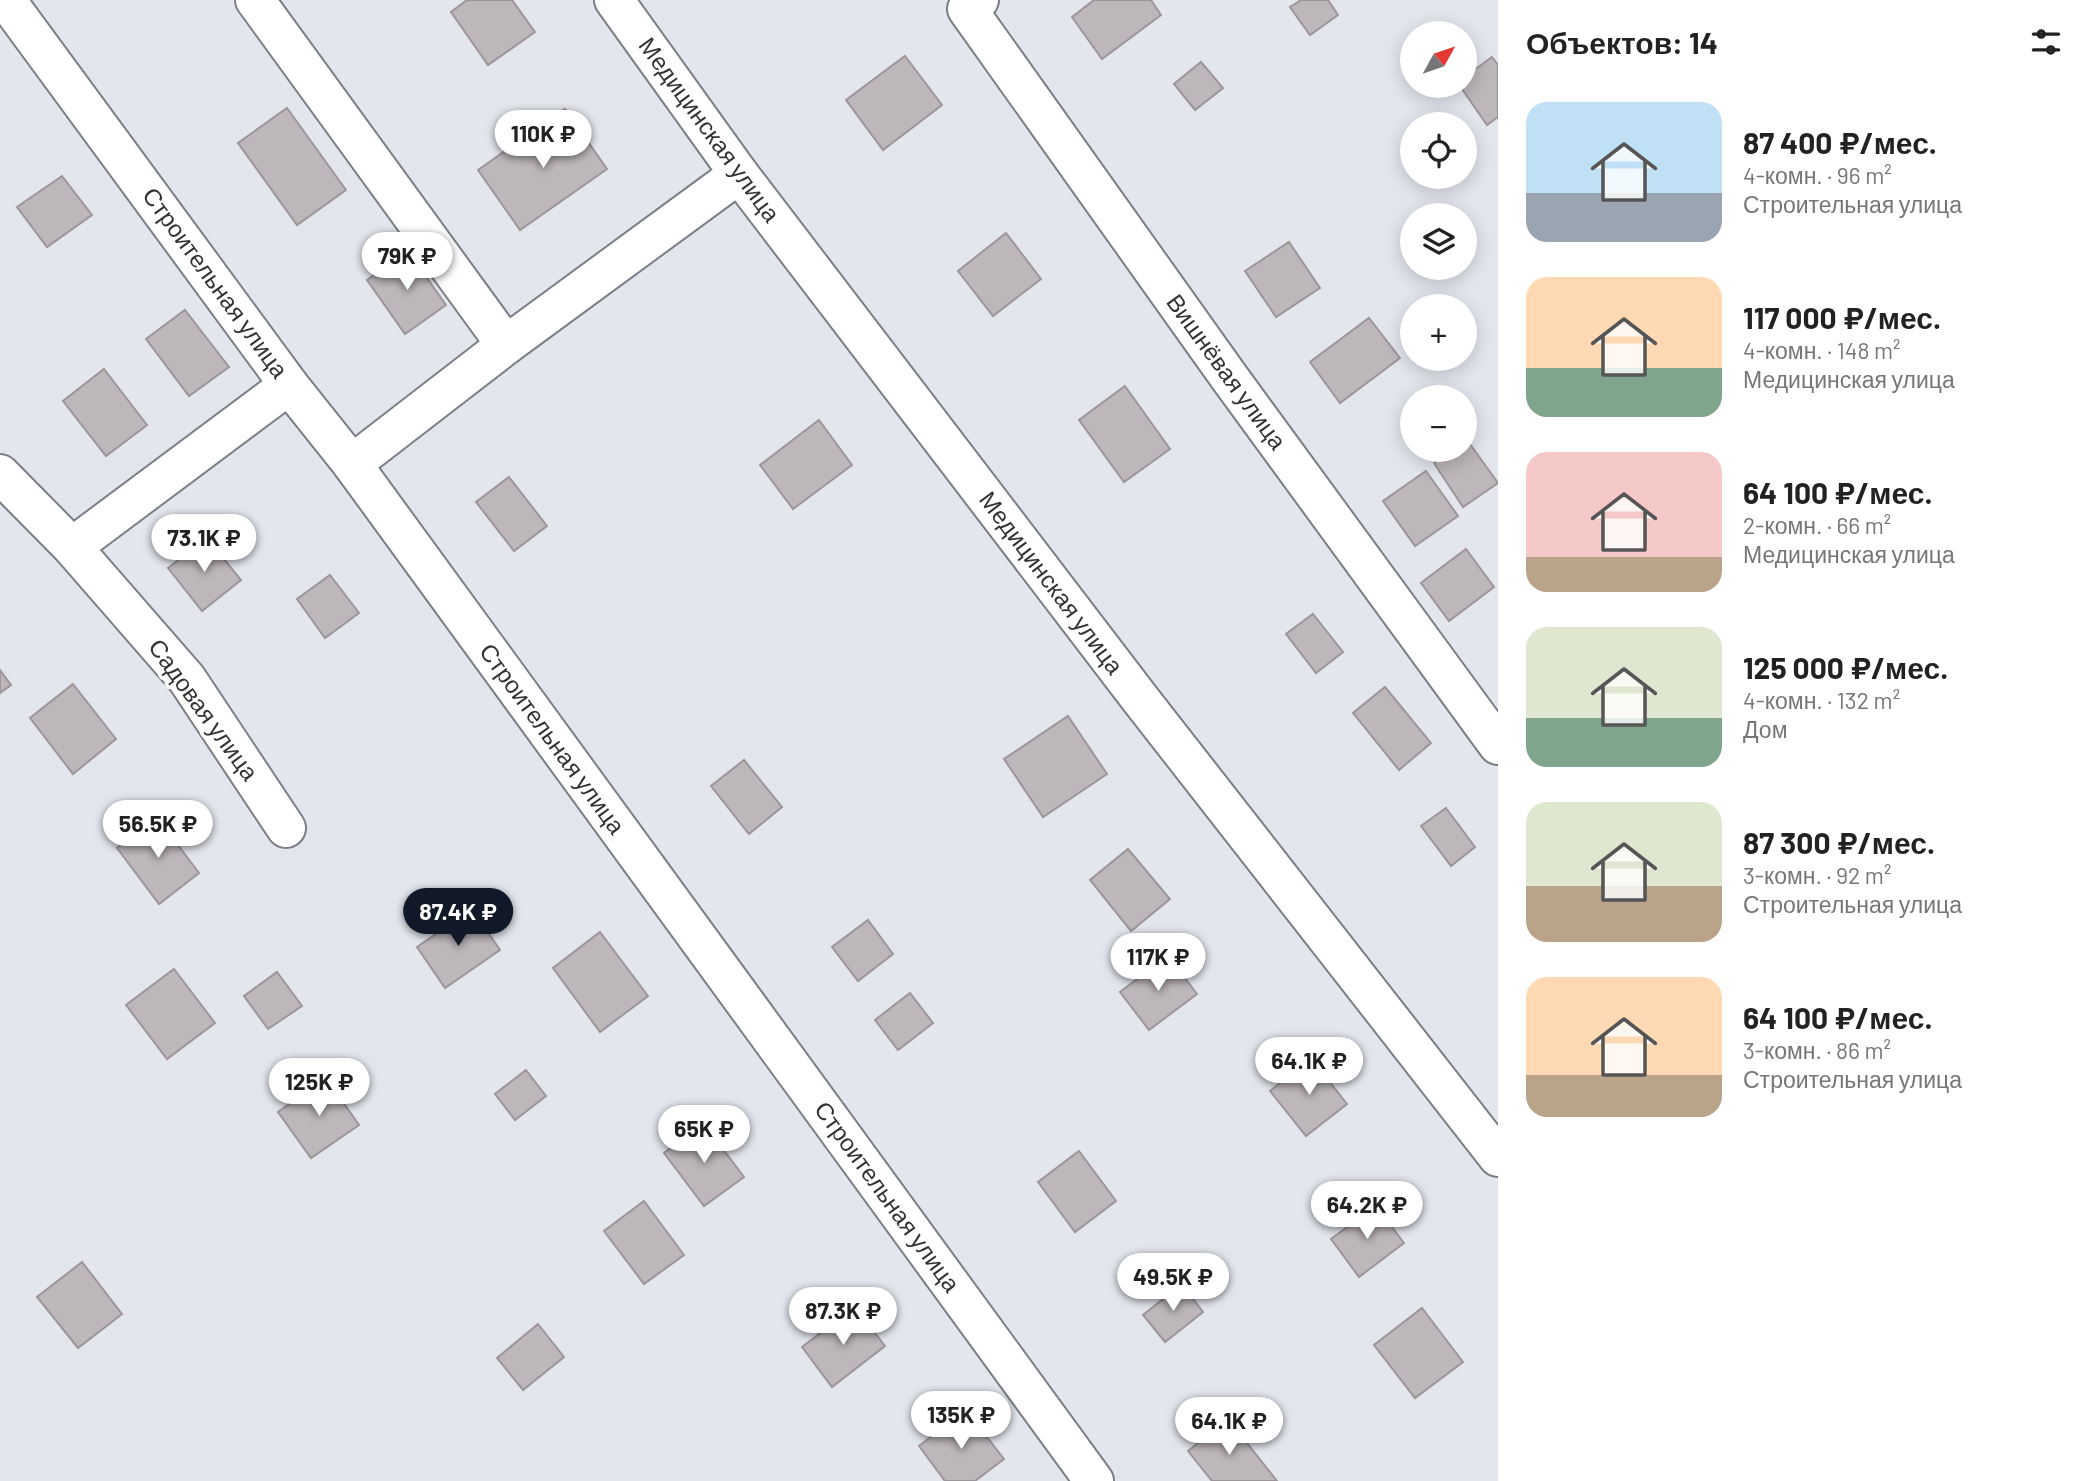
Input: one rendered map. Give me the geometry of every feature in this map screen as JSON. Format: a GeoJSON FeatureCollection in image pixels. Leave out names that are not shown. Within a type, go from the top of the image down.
{"type":"FeatureCollection","features":[{"type":"Feature","properties":{"kind":"street","name":"Строительная улица"},"geometry":{"type":"LineString","coordinates":[[6,0],[289,384],[352,464],[1094,1481]]}},
{"type":"Feature","properties":{"kind":"street"},"geometry":{"type":"LineString","coordinates":[[255,0],[506,345]]}},
{"type":"Feature","properties":{"kind":"street","name":"Медицинская улица"},"geometry":{"type":"LineString","coordinates":[[614,0],[738,174],[1141,700],[1498,1157]]}},
{"type":"Feature","properties":{"kind":"street","name":"Вишнёвая улица"},"geometry":{"type":"LineString","coordinates":[[969,3],[1237,389],[1498,745]]}},
{"type":"Feature","properties":{"kind":"street"},"geometry":{"type":"LineString","coordinates":[[352,464],[506,345],[738,174]]}},
{"type":"Feature","properties":{"kind":"street"},"geometry":{"type":"LineString","coordinates":[[72,547],[289,384]]}},
{"type":"Feature","properties":{"kind":"street","name":"Садовая улица"},"geometry":{"type":"LineString","coordinates":[[0,474],[72,547],[187,679],[286,828]]}},
{"type":"Feature","properties":{"kind":"building"},"geometry":{"type":"Polygon","coordinates":[[[467,0],[512,0],[535,32],[488,65],[451,12],[467,0]]]}},
{"type":"Feature","properties":{"kind":"building"},"geometry":{"type":"Polygon","coordinates":[[[1094,0],[1151,0],[1161,15],[1102,59],[1072,17],[1094,0]]]}},
{"type":"Feature","properties":{"kind":"building"},"geometry":{"type":"Polygon","coordinates":[[[1301,0],[1328,0],[1338,15],[1310,35],[1290,7],[1301,0]]]}},
{"type":"Feature","properties":{"kind":"building"},"geometry":{"type":"Polygon","coordinates":[[[905,56],[942,105],[883,150],[846,100],[905,56]]]}},
{"type":"Feature","properties":{"kind":"building"},"geometry":{"type":"Polygon","coordinates":[[[1492,57],[1498,65],[1498,117],[1487,125],[1468,98],[1477,98],[1477,68],[1492,57]]]}},
{"type":"Feature","properties":{"kind":"building"},"geometry":{"type":"Polygon","coordinates":[[[1201,62],[1223,88],[1195,110],[1174,84],[1201,62]]]}},
{"type":"Feature","properties":{"kind":"building"},"geometry":{"type":"Polygon","coordinates":[[[287,108],[346,190],[297,225],[238,143],[287,108]]]}},
{"type":"Feature","properties":{"kind":"building"},"geometry":{"type":"Polygon","coordinates":[[[565,109],[607,169],[520,230],[478,170],[565,109]]]}},
{"type":"Feature","properties":{"kind":"building"},"geometry":{"type":"Polygon","coordinates":[[[62,176],[92,215],[47,247],[17,207],[62,176]]]}},
{"type":"Feature","properties":{"kind":"building"},"geometry":{"type":"Polygon","coordinates":[[[1006,233],[1041,279],[993,316],[958,271],[1006,233]]]}},
{"type":"Feature","properties":{"kind":"building"},"geometry":{"type":"Polygon","coordinates":[[[1289,242],[1320,288],[1276,317],[1245,271],[1289,242]]]}},
{"type":"Feature","properties":{"kind":"building"},"geometry":{"type":"Polygon","coordinates":[[[408,251],[446,305],[405,334],[367,280],[408,251]]]}},
{"type":"Feature","properties":{"kind":"building"},"geometry":{"type":"Polygon","coordinates":[[[185,310],[229,367],[189,396],[146,339],[185,310]]]}},
{"type":"Feature","properties":{"kind":"building"},"geometry":{"type":"Polygon","coordinates":[[[1369,318],[1400,358],[1340,403],[1310,362],[1369,318]]]}},
{"type":"Feature","properties":{"kind":"building"},"geometry":{"type":"Polygon","coordinates":[[[104,369],[147,425],[106,456],[63,401],[104,369]]]}},
{"type":"Feature","properties":{"kind":"building"},"geometry":{"type":"Polygon","coordinates":[[[1125,386],[1170,449],[1124,482],[1079,420],[1125,386]]]}},
{"type":"Feature","properties":{"kind":"building"},"geometry":{"type":"Polygon","coordinates":[[[819,420],[852,465],[793,509],[760,465],[819,420]]]}},
{"type":"Feature","properties":{"kind":"building"},"geometry":{"type":"Polygon","coordinates":[[[1477,454],[1498,483],[1463,507],[1434,463],[1477,462],[1477,454]]]}},
{"type":"Feature","properties":{"kind":"building"},"geometry":{"type":"Polygon","coordinates":[[[1426,471],[1458,516],[1415,546],[1383,501],[1426,471]]]}},
{"type":"Feature","properties":{"kind":"building"},"geometry":{"type":"Polygon","coordinates":[[[509,477],[547,526],[514,551],[476,502],[509,477]]]}},
{"type":"Feature","properties":{"kind":"building"},"geometry":{"type":"Polygon","coordinates":[[[207,538],[241,580],[202,611],[168,568],[207,538]]]}},
{"type":"Feature","properties":{"kind":"building"},"geometry":{"type":"Polygon","coordinates":[[[1466,549],[1494,587],[1449,621],[1421,583],[1466,549]]]}},
{"type":"Feature","properties":{"kind":"building"},"geometry":{"type":"Polygon","coordinates":[[[330,575],[359,613],[325,638],[297,599],[330,575]]]}},
{"type":"Feature","properties":{"kind":"building"},"geometry":{"type":"Polygon","coordinates":[[[1313,614],[1343,652],[1316,673],[1286,634],[1313,614]]]}},
{"type":"Feature","properties":{"kind":"building"},"geometry":{"type":"Polygon","coordinates":[[[0,670],[11,685],[0,693],[0,670]]]}},
{"type":"Feature","properties":{"kind":"building"},"geometry":{"type":"Polygon","coordinates":[[[73,684],[116,739],[73,774],[30,718],[73,684]]]}},
{"type":"Feature","properties":{"kind":"building"},"geometry":{"type":"Polygon","coordinates":[[[1385,687],[1431,743],[1399,770],[1353,713],[1385,687]]]}},
{"type":"Feature","properties":{"kind":"building"},"geometry":{"type":"Polygon","coordinates":[[[1068,716],[1107,774],[1043,817],[1004,759],[1068,716]]]}},
{"type":"Feature","properties":{"kind":"building"},"geometry":{"type":"Polygon","coordinates":[[[744,760],[782,807],[749,834],[711,786],[744,760]]]}},
{"type":"Feature","properties":{"kind":"building"},"geometry":{"type":"Polygon","coordinates":[[[1446,808],[1475,847],[1451,866],[1421,826],[1446,808]]]}},
{"type":"Feature","properties":{"kind":"building"},"geometry":{"type":"Polygon","coordinates":[[[157,817],[199,873],[159,904],[117,848],[157,817]]]}},
{"type":"Feature","properties":{"kind":"building"},"geometry":{"type":"Polygon","coordinates":[[[1128,849],[1170,899],[1131,931],[1090,880],[1128,849]]]}},
{"type":"Feature","properties":{"kind":"building"},"geometry":{"type":"Polygon","coordinates":[[[472,909],[500,950],[445,988],[417,947],[472,909]]]}},
{"type":"Feature","properties":{"kind":"building"},"geometry":{"type":"Polygon","coordinates":[[[868,920],[893,954],[858,981],[832,947],[868,920]]]}},
{"type":"Feature","properties":{"kind":"building"},"geometry":{"type":"Polygon","coordinates":[[[600,932],[648,996],[600,1032],[553,968],[600,932]]]}},
{"type":"Feature","properties":{"kind":"building"},"geometry":{"type":"Polygon","coordinates":[[[1168,956],[1197,994],[1149,1030],[1120,992],[1168,956]]]}},
{"type":"Feature","properties":{"kind":"building"},"geometry":{"type":"Polygon","coordinates":[[[174,969],[215,1023],[167,1059],[126,1005],[174,969]]]}},
{"type":"Feature","properties":{"kind":"building"},"geometry":{"type":"Polygon","coordinates":[[[277,972],[302,1006],[268,1029],[244,996],[277,972]]]}},
{"type":"Feature","properties":{"kind":"building"},"geometry":{"type":"Polygon","coordinates":[[[910,993],[933,1023],[898,1050],[875,1020],[910,993]]]}},
{"type":"Feature","properties":{"kind":"building"},"geometry":{"type":"Polygon","coordinates":[[[1311,1058],[1347,1104],[1306,1136],[1270,1091],[1311,1058]]]}},
{"type":"Feature","properties":{"kind":"building"},"geometry":{"type":"Polygon","coordinates":[[[526,1070],[546,1096],[515,1120],[495,1094],[526,1070]]]}},
{"type":"Feature","properties":{"kind":"building"},"geometry":{"type":"Polygon","coordinates":[[[326,1078],[359,1125],[311,1158],[278,1112],[326,1078]]]}},
{"type":"Feature","properties":{"kind":"building"},"geometry":{"type":"Polygon","coordinates":[[[704,1124],[744,1177],[704,1206],[664,1153],[704,1124]]]}},
{"type":"Feature","properties":{"kind":"building"},"geometry":{"type":"Polygon","coordinates":[[[1079,1151],[1116,1201],[1075,1232],[1038,1182],[1079,1151]]]}},
{"type":"Feature","properties":{"kind":"building"},"geometry":{"type":"Polygon","coordinates":[[[644,1201],[684,1255],[644,1284],[604,1231],[644,1201]]]}},
{"type":"Feature","properties":{"kind":"building"},"geometry":{"type":"Polygon","coordinates":[[[1376,1206],[1404,1243],[1359,1277],[1331,1239],[1376,1206]]]}},
{"type":"Feature","properties":{"kind":"building"},"geometry":{"type":"Polygon","coordinates":[[[82,1262],[122,1314],[78,1348],[37,1297],[82,1262]]]}},
{"type":"Feature","properties":{"kind":"building"},"geometry":{"type":"Polygon","coordinates":[[[1182,1284],[1203,1312],[1165,1342],[1143,1315],[1182,1284]]]}},
{"type":"Feature","properties":{"kind":"building"},"geometry":{"type":"Polygon","coordinates":[[[855,1307],[885,1346],[832,1387],[802,1347],[855,1307]]]}},
{"type":"Feature","properties":{"kind":"building"},"geometry":{"type":"Polygon","coordinates":[[[1422,1308],[1463,1362],[1415,1398],[1374,1345],[1422,1308]]]}},
{"type":"Feature","properties":{"kind":"building"},"geometry":{"type":"Polygon","coordinates":[[[538,1324],[564,1357],[523,1390],[497,1358],[538,1324]]]}},
{"type":"Feature","properties":{"kind":"building"},"geometry":{"type":"Polygon","coordinates":[[[966,1410],[1004,1459],[975,1481],[945,1481],[919,1446],[966,1410]]]}},
{"type":"Feature","properties":{"kind":"building"},"geometry":{"type":"Polygon","coordinates":[[[1228,1419],[1277,1481],[1212,1481],[1188,1451],[1228,1419]]]}}]}
